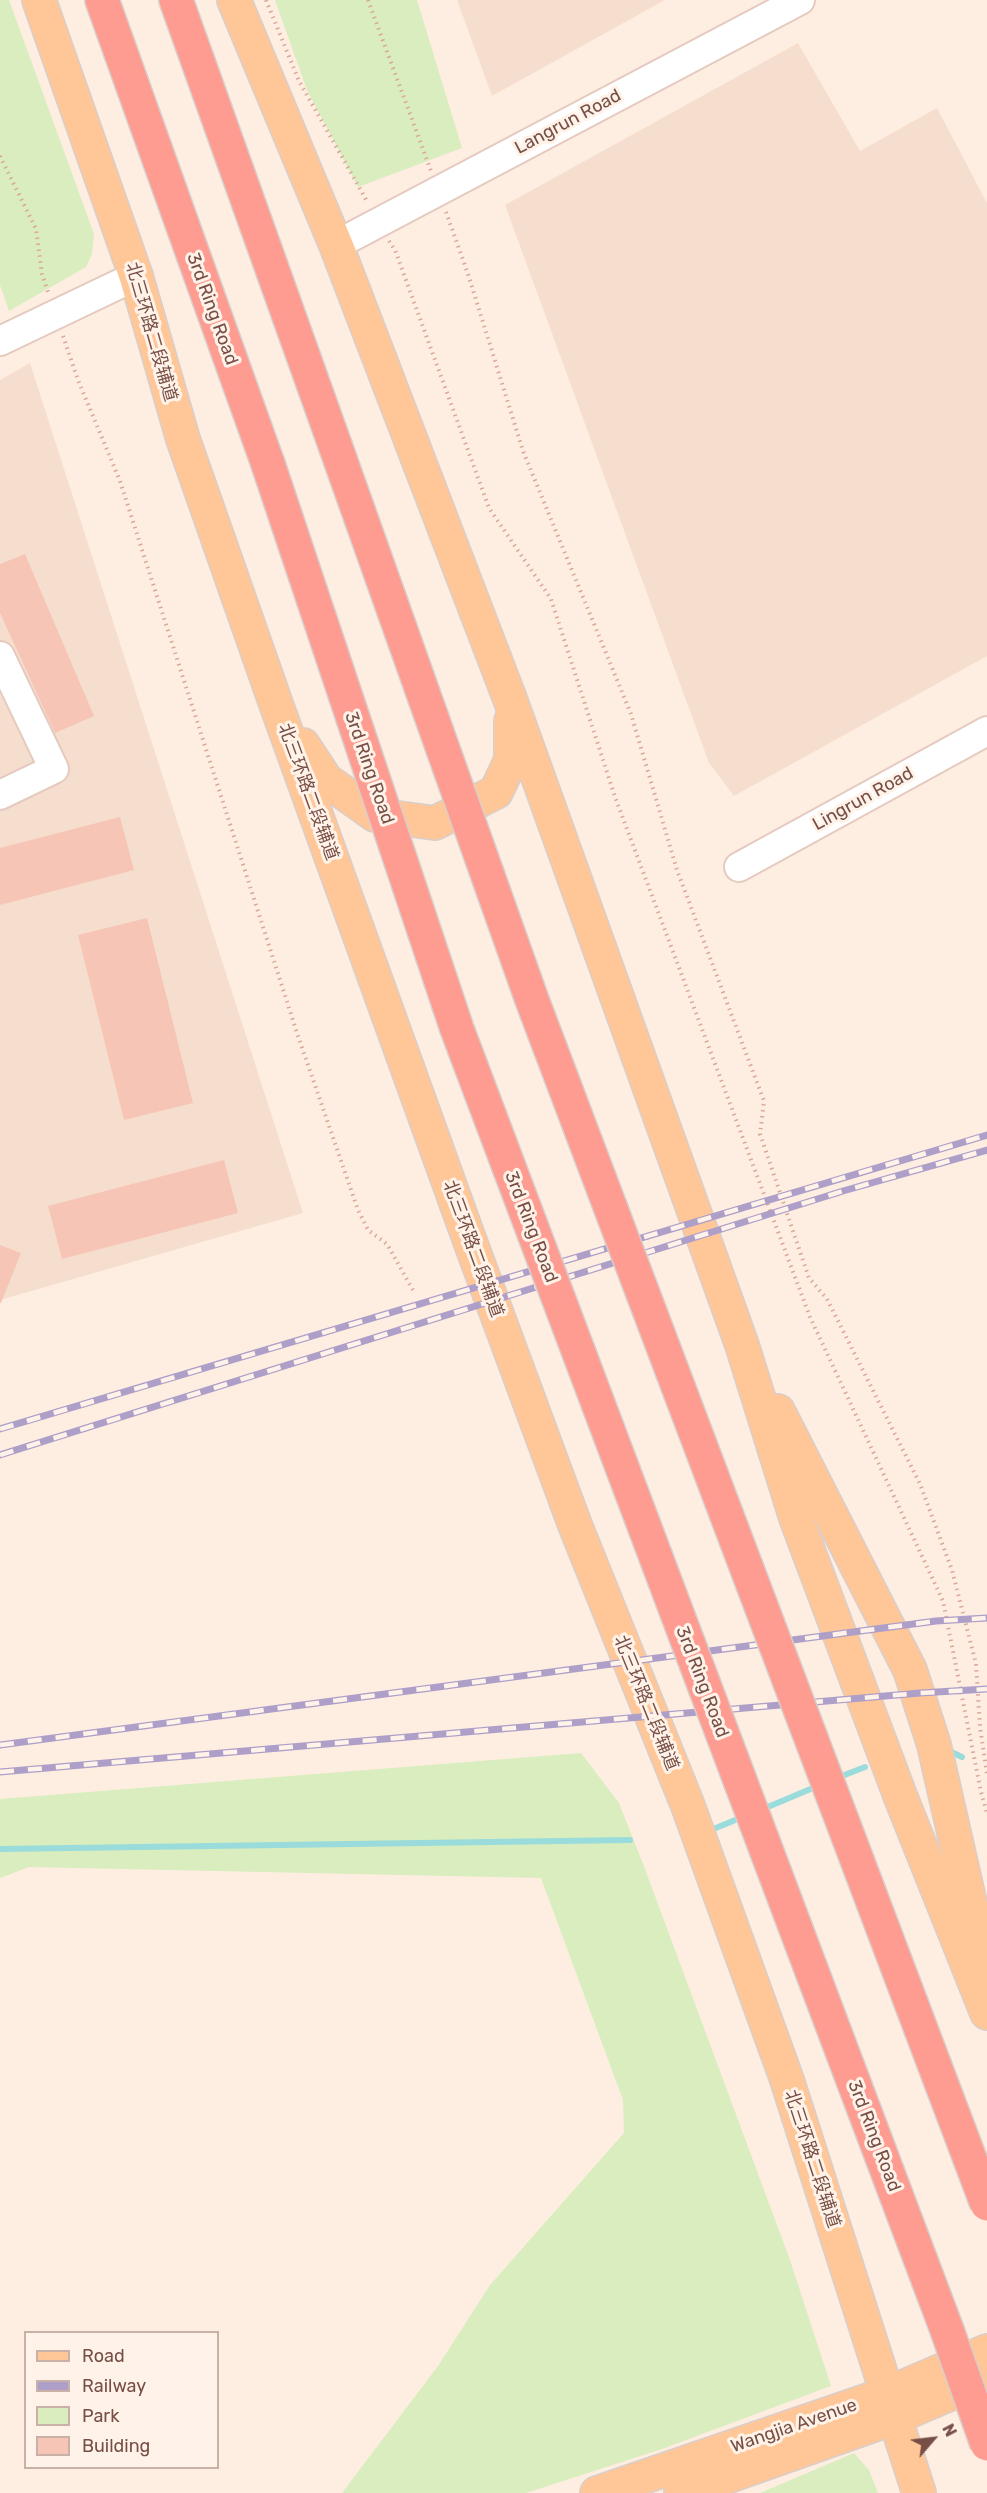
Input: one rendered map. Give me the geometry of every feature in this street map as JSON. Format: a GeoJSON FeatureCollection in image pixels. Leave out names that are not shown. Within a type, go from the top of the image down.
{"type":"FeatureCollection","features":[{"type":"Feature","properties":{"kind":"highway"},"geometry":{"type":"LineString","coordinates":[[176,0],[532,1000],[987,2204]]}},
{"type":"Feature","properties":{"kind":"highway"},"geometry":{"type":"LineString","coordinates":[[192,0],[213,102]]}},
{"type":"Feature","properties":{"kind":"highway","name":"3rd Ring Road"},"geometry":{"type":"LineString","coordinates":[[103,7],[268,464],[457,1029],[930,2285],[987,2444]]}},
{"type":"Feature","properties":{"kind":"main road","name":"北三环路二段辅道"},"geometry":{"type":"LineString","coordinates":[[39,0],[136,276],[183,439],[276,704],[571,1514],[688,1806],[787,2080],[919,2493]]}},
{"type":"Feature","properties":{"kind":"main road"},"geometry":{"type":"LineString","coordinates":[[234,0],[336,245],[510,699],[742,1345],[804,1540],[901,1798],[987,2013]]}},
{"type":"Feature","properties":{"kind":"main road"},"geometry":{"type":"LineString","coordinates":[[276,704],[326,780],[375,815],[435,823],[496,792],[511,760],[510,699]]}},
{"type":"Feature","properties":{"kind":"main road"},"geometry":{"type":"LineString","coordinates":[[742,1345],[814,1480],[910,1670],[934,1745],[987,1977]]}},
{"type":"Feature","properties":{"kind":"main road","name":"Wangjia Avenue"},"geometry":{"type":"LineString","coordinates":[[681,2493],[892,2405],[987,2350]]}},
{"type":"Feature","properties":{"kind":"main road","name":"Wangjia Avenue"},"geometry":{"type":"LineString","coordinates":[[597,2493],[987,2379]]}},
{"type":"Feature","properties":{"kind":"street","name":"Langrun Road"},"geometry":{"type":"LineString","coordinates":[[336,245],[800,0]]}},
{"type":"Feature","properties":{"kind":"street"},"geometry":{"type":"LineString","coordinates":[[0,341],[136,276]]}},
{"type":"Feature","properties":{"kind":"street"},"geometry":{"type":"LineString","coordinates":[[0,656],[54,769],[0,795]]}},
{"type":"Feature","properties":{"kind":"street","name":"Lingrun Road"},"geometry":{"type":"LineString","coordinates":[[739,867],[987,731]]}},
{"type":"Feature","properties":{"kind":"path"},"geometry":{"type":"LineString","coordinates":[[266,0],[299,81],[395,250],[489,508],[551,599],[615,797],[810,1317],[943,1601],[987,1813]]}},
{"type":"Feature","properties":{"kind":"path"},"geometry":{"type":"LineString","coordinates":[[368,0],[468,274],[523,451],[631,714],[677,870],[764,1101],[760,1134],[809,1278],[827,1299],[920,1484],[952,1570],[976,1664],[980,1727],[987,1774]]}},
{"type":"Feature","properties":{"kind":"path"},"geometry":{"type":"LineString","coordinates":[[0,156],[36,229],[42,274],[78,380],[120,481],[298,1036],[358,1210],[368,1230],[387,1244],[414,1292]]}},
{"type":"Feature","properties":{"kind":"shaded area"},"geometry":{"type":"Polygon","coordinates":[[[457,0],[665,0],[492,96],[457,0]]]}},
{"type":"Feature","properties":{"kind":"shaded area"},"geometry":{"type":"Polygon","coordinates":[[[798,43],[860,151],[937,108],[987,203],[987,656],[734,796],[709,763],[505,205],[798,43]]]}},
{"type":"Feature","properties":{"kind":"shaded area"},"geometry":{"type":"Polygon","coordinates":[[[30,363],[303,1213],[0,1300],[0,380],[30,363]]]}},
{"type":"Feature","properties":{"kind":"green space"},"geometry":{"type":"Polygon","coordinates":[[[0,0],[9,0],[94,234],[92,254],[86,267],[9,311],[0,285],[0,0]]]}},
{"type":"Feature","properties":{"kind":"green space"},"geometry":{"type":"Polygon","coordinates":[[[275,0],[417,0],[462,148],[358,187],[307,90],[275,0]]]}},
{"type":"Feature","properties":{"kind":"green space"},"geometry":{"type":"Polygon","coordinates":[[[581,1753],[619,1803],[790,2260],[831,2386],[662,2449],[526,2493],[342,2493],[438,2366],[490,2285],[624,2133],[623,2100],[541,1878],[29,1867],[0,1878],[0,1799],[581,1753]]]}},
{"type":"Feature","properties":{"kind":"green space"},"geometry":{"type":"Polygon","coordinates":[[[854,2453],[869,2470],[878,2493],[760,2493],[854,2453]]]}},
{"type":"Feature","properties":{"kind":"building"},"geometry":{"type":"Polygon","coordinates":[[[25,554],[94,716],[55,733],[0,613],[0,564],[25,554]]]}},
{"type":"Feature","properties":{"kind":"building"},"geometry":{"type":"Polygon","coordinates":[[[120,817],[134,870],[0,905],[0,848],[120,817]]]}},
{"type":"Feature","properties":{"kind":"building"},"geometry":{"type":"Polygon","coordinates":[[[147,918],[193,1103],[124,1120],[78,935],[147,918]]]}},
{"type":"Feature","properties":{"kind":"building"},"geometry":{"type":"Polygon","coordinates":[[[224,1160],[238,1213],[62,1259],[48,1206],[224,1160]]]}},
{"type":"Feature","properties":{"kind":"building"},"geometry":{"type":"Polygon","coordinates":[[[0,1245],[21,1253],[1,1303],[0,1303],[0,1245]]]}},
{"type":"Feature","properties":{"kind":"waterway"},"geometry":{"type":"LineString","coordinates":[[947,1750],[962,1757]]}},
{"type":"Feature","properties":{"kind":"waterway"},"geometry":{"type":"LineString","coordinates":[[837,1778],[865,1767]]}},
{"type":"Feature","properties":{"kind":"waterway"},"geometry":{"type":"LineString","coordinates":[[763,1809],[820,1785]]}},
{"type":"Feature","properties":{"kind":"waterway"},"geometry":{"type":"LineString","coordinates":[[711,1830],[745,1816]]}},
{"type":"Feature","properties":{"kind":"waterway"},"geometry":{"type":"LineString","coordinates":[[0,1849],[630,1840]]}},
{"type":"Feature","properties":{"kind":"railway"},"geometry":{"type":"LineString","coordinates":[[0,1429],[987,1135]]}},
{"type":"Feature","properties":{"kind":"railway"},"geometry":{"type":"LineString","coordinates":[[0,1455],[843,1191],[987,1150]]}},
{"type":"Feature","properties":{"kind":"railway"},"geometry":{"type":"LineString","coordinates":[[0,1745],[936,1621],[987,1618]]}},
{"type":"Feature","properties":{"kind":"railway"},"geometry":{"type":"LineString","coordinates":[[0,1772],[987,1689]]}}]}
